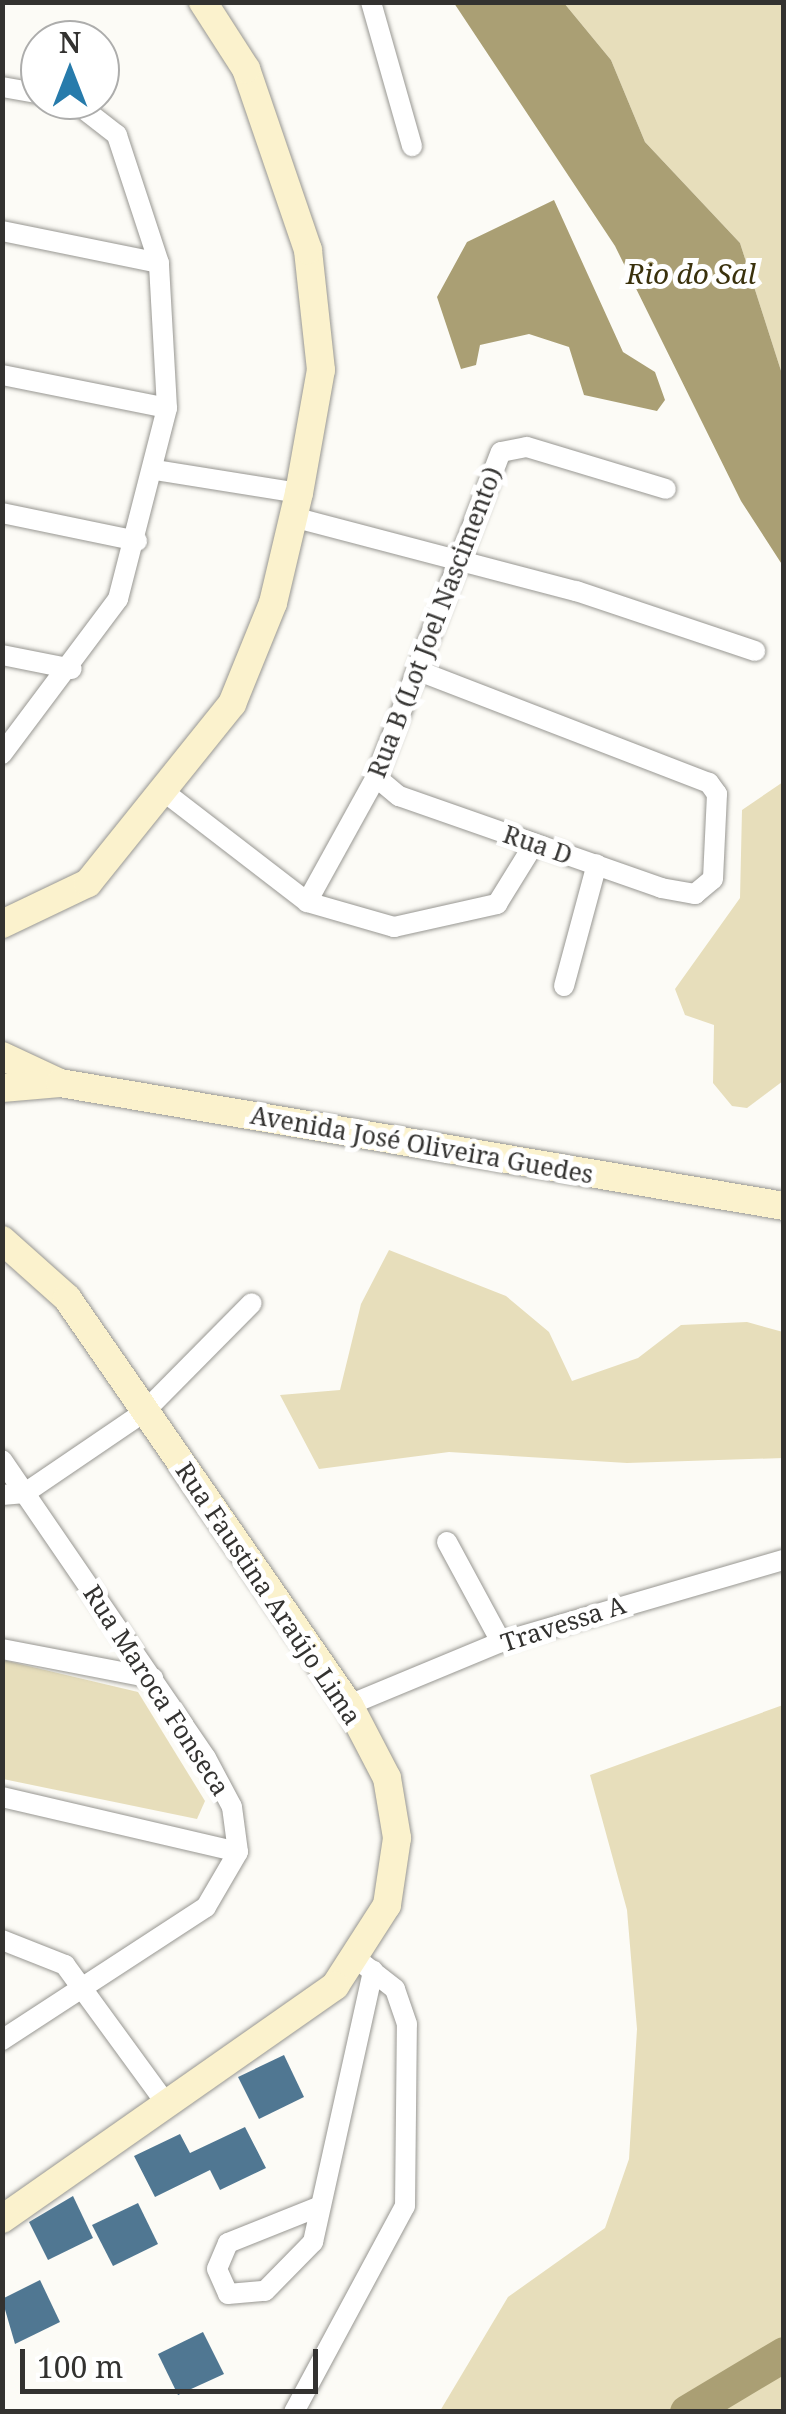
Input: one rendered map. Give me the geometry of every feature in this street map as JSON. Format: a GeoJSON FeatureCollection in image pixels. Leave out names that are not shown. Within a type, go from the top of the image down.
{"type":"FeatureCollection","features":[{"type":"Feature","properties":{"kind":"street"},"geometry":{"type":"LineString","coordinates":[[372,2],[412,146]]}},
{"type":"Feature","properties":{"kind":"street"},"geometry":{"type":"LineString","coordinates":[[2,924],[88,883],[166,794],[256,655],[296,505],[321,370],[308,250],[276,142],[214,6]]}},
{"type":"Feature","properties":{"kind":"street"},"geometry":{"type":"LineString","coordinates":[[2,754],[72,669],[118,599],[155,470],[167,408],[160,263],[117,134],[98,120]]}},
{"type":"Feature","properties":{"kind":"street"},"geometry":{"type":"LineString","coordinates":[[2,231],[160,263]]}},
{"type":"Feature","properties":{"kind":"street"},"geometry":{"type":"LineString","coordinates":[[2,375],[167,408]]}},
{"type":"Feature","properties":{"kind":"street","name":"Rua B (Lot Joel Nascimento)"},"geometry":{"type":"LineString","coordinates":[[307,902],[376,777],[457,561],[505,449],[666,489]]}},
{"type":"Feature","properties":{"kind":"street"},"geometry":{"type":"LineString","coordinates":[[155,470],[296,505],[457,561],[755,650]]}},
{"type":"Feature","properties":{"kind":"street"},"geometry":{"type":"LineString","coordinates":[[2,513],[137,540]]}},
{"type":"Feature","properties":{"kind":"street"},"geometry":{"type":"LineString","coordinates":[[2,655],[72,669]]}},
{"type":"Feature","properties":{"kind":"street","name":"Rua D"},"geometry":{"type":"LineString","coordinates":[[376,777],[399,796],[534,844],[680,893],[707,890],[718,794],[704,780],[418,671]]}},
{"type":"Feature","properties":{"kind":"street"},"geometry":{"type":"LineString","coordinates":[[166,794],[307,902],[367,922],[427,925],[502,900],[534,844]]}},
{"type":"Feature","properties":{"kind":"street"},"geometry":{"type":"LineString","coordinates":[[564,986],[597,864]]}},
{"type":"Feature","properties":{"kind":"street","name":"Avenida José Oliveira Guedes"},"geometry":{"type":"LineString","coordinates":[[2,1056],[60,1082],[784,1206]]}},
{"type":"Feature","properties":{"kind":"street","name":"Avenida José Oliveira Guedes"},"geometry":{"type":"LineString","coordinates":[[2,1088],[60,1082]]}},
{"type":"Feature","properties":{"kind":"street","name":"Rua Faustina Araújo Lima"},"geometry":{"type":"LineString","coordinates":[[2,1240],[67,1298],[349,1704],[387,1778],[398,1838],[394,1886],[366,1966],[2,2219]]}},
{"type":"Feature","properties":{"kind":"street"},"geometry":{"type":"LineString","coordinates":[[2,1495],[25,1493],[144,1412],[252,1303]]}},
{"type":"Feature","properties":{"kind":"street","name":"Rua Maroca Fonseca"},"geometry":{"type":"LineString","coordinates":[[2,1460],[222,1785],[238,1852]]}},
{"type":"Feature","properties":{"kind":"street"},"geometry":{"type":"LineString","coordinates":[[447,1542],[500,1642]]}},
{"type":"Feature","properties":{"kind":"street","name":"Travessa A"},"geometry":{"type":"LineString","coordinates":[[349,1704],[500,1642],[784,1560]]}},
{"type":"Feature","properties":{"kind":"street"},"geometry":{"type":"LineString","coordinates":[[2,1648],[153,1678]]}},
{"type":"Feature","properties":{"kind":"street"},"geometry":{"type":"LineString","coordinates":[[2,1798],[238,1852],[206,1907],[2,2040]]}},
{"type":"Feature","properties":{"kind":"street"},"geometry":{"type":"LineString","coordinates":[[2,1940],[50,1954],[81,1985],[168,2106]]}},
{"type":"Feature","properties":{"kind":"street"},"geometry":{"type":"LineString","coordinates":[[318,2207],[228,2243],[217,2269],[228,2294],[253,2298],[290,2268],[313,2242],[318,2207],[350,2103],[366,1966]]}},
{"type":"Feature","properties":{"kind":"street"},"geometry":{"type":"LineString","coordinates":[[294,2412],[405,2206],[406,2024],[395,1989],[366,1966]]}},
{"type":"Feature","properties":{"kind":"street","name":"Rua Faustina Araújo Lima"},"geometry":{"type":"LineString","coordinates":[[2,2199],[91,2157]]}},
{"type":"Feature","properties":{"kind":"shaded area"},"geometry":{"type":"Polygon","coordinates":[[[564,3],[783,3],[783,377],[740,243],[645,142],[611,60],[564,3]]]}},
{"type":"Feature","properties":{"kind":"shaded area"},"geometry":{"type":"Polygon","coordinates":[[[783,782],[783,1081],[747,1108],[732,1106],[713,1083],[714,1025],[685,1015],[675,989],[740,898],[742,810],[783,782]]]}},
{"type":"Feature","properties":{"kind":"shaded area"},"geometry":{"type":"Polygon","coordinates":[[[389,1250],[506,1296],[549,1332],[572,1381],[638,1358],[681,1325],[747,1322],[783,1332],[783,1458],[627,1463],[449,1452],[319,1469],[280,1395],[340,1390],[361,1304],[389,1250]]]}},
{"type":"Feature","properties":{"kind":"shaded area"},"geometry":{"type":"Polygon","coordinates":[[[3,1660],[138,1692],[205,1801],[197,1819],[3,1779],[3,1660]]]}},
{"type":"Feature","properties":{"kind":"shaded area"},"geometry":{"type":"Polygon","coordinates":[[[783,1705],[783,2411],[440,2411],[508,2297],[605,2228],[629,2159],[637,2029],[627,1910],[590,1775],[783,1705]]]}},
{"type":"Feature","properties":{"kind":"water","name":"Rio do Sal"},"geometry":{"type":"Polygon","coordinates":[[[454,3],[564,3],[611,60],[645,142],[740,243],[783,377],[783,566],[741,501],[615,246],[454,3]]]}},
{"type":"Feature","properties":{"kind":"water"},"geometry":{"type":"Polygon","coordinates":[[[554,200],[623,352],[655,372],[665,400],[657,411],[584,395],[569,347],[529,334],[480,345],[476,365],[461,369],[437,297],[467,242],[554,200]]]}},
{"type":"Feature","properties":{"kind":"building"},"geometry":{"type":"Polygon","coordinates":[[[284,2055],[304,2097],[259,2119],[238,2077],[284,2055]]]}},
{"type":"Feature","properties":{"kind":"building"},"geometry":{"type":"Polygon","coordinates":[[[245,2127],[266,2168],[220,2190],[210,2170],[155,2197],[134,2156],[180,2134],[190,2153],[245,2127]]]}},
{"type":"Feature","properties":{"kind":"building"},"geometry":{"type":"Polygon","coordinates":[[[73,2196],[93,2238],[48,2260],[29,2222],[73,2196]]]}},
{"type":"Feature","properties":{"kind":"building"},"geometry":{"type":"Polygon","coordinates":[[[138,2203],[158,2244],[113,2266],[92,2225],[138,2203]]]}},
{"type":"Feature","properties":{"kind":"building"},"geometry":{"type":"Polygon","coordinates":[[[40,2280],[60,2322],[15,2344],[2,2299],[40,2280]]]}},
{"type":"Feature","properties":{"kind":"building"},"geometry":{"type":"Polygon","coordinates":[[[203,2332],[224,2374],[178,2395],[158,2354],[203,2332]]]}},
{"type":"Feature","properties":{"kind":"waterway","name":"Rio do Sal"},"geometry":{"type":"LineString","coordinates":[[687,2412],[784,2354]]}}]}
